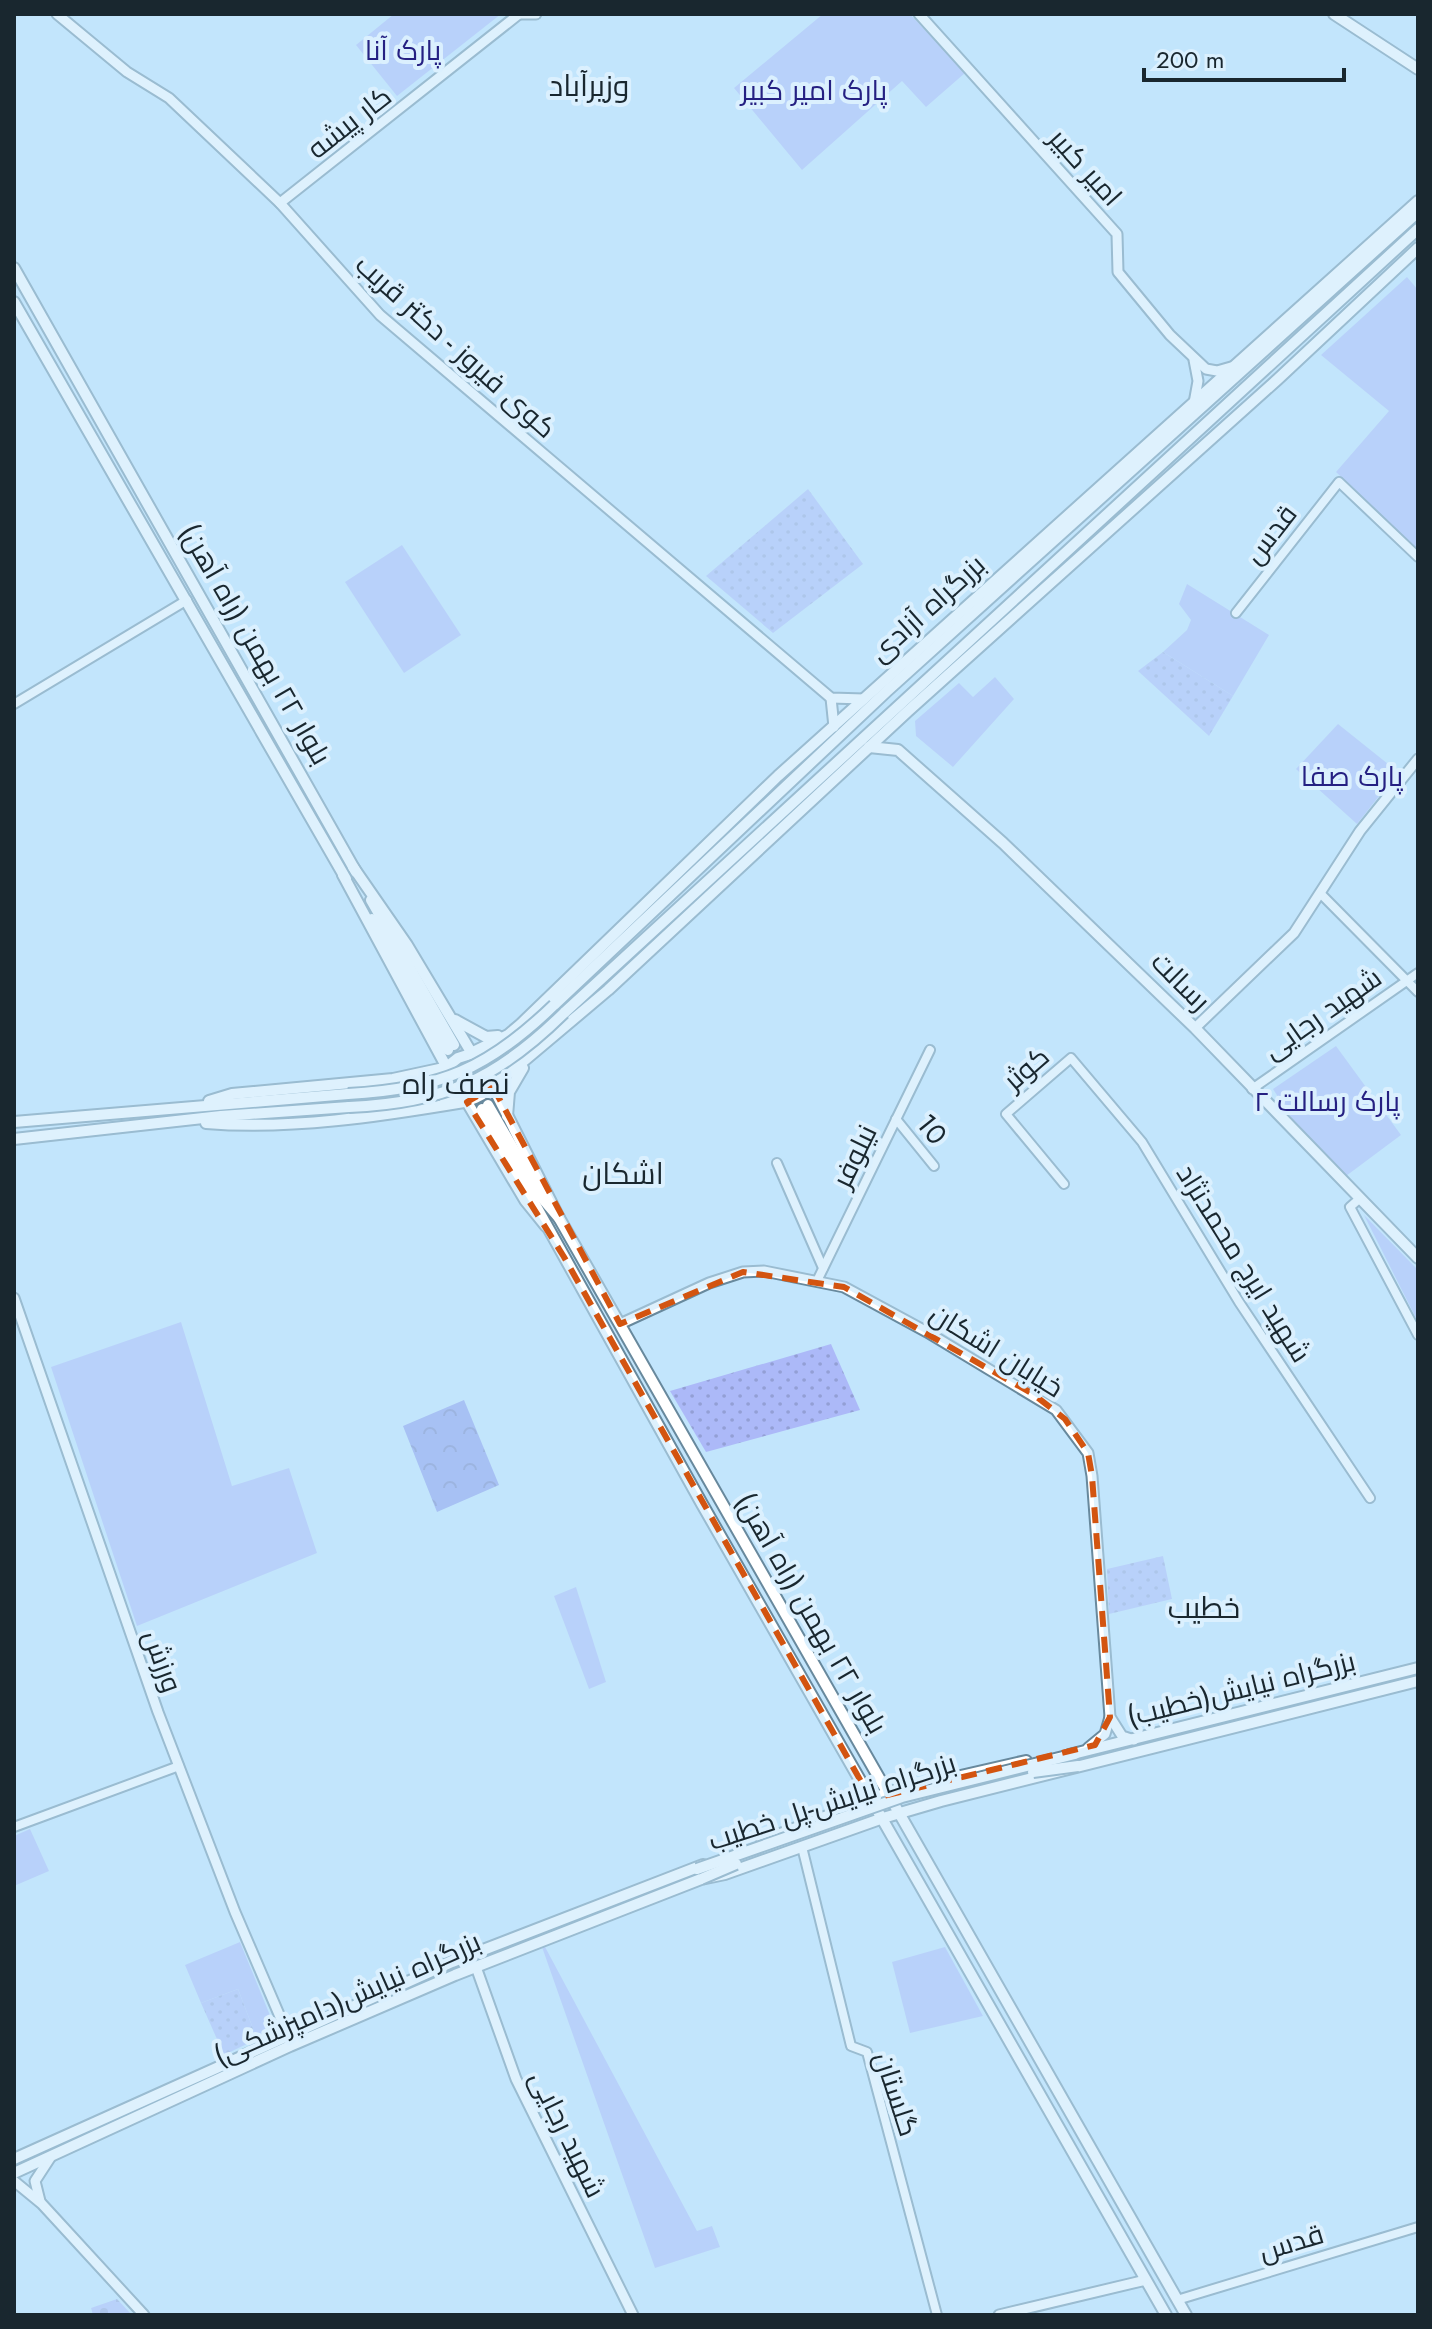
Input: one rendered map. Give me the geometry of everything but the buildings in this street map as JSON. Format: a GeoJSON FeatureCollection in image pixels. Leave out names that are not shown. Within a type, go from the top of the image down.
{"type":"FeatureCollection","features":[{"type":"Feature","properties":{"kind":"main road","name":"کوی فیروز - دکتر قریب"},"geometry":{"type":"LineString","coordinates":[[57,14],[127,72],[169,98],[280,203],[380,315],[831,698]]}},
{"type":"Feature","properties":{"kind":"main road","name":"کار پیشه"},"geometry":{"type":"LineString","coordinates":[[280,203],[520,14]]}},
{"type":"Feature","properties":{"kind":"main road"},"geometry":{"type":"LineString","coordinates":[[520,14],[536,14]]}},
{"type":"Feature","properties":{"kind":"main road","name":"امیر کبیر"},"geometry":{"type":"LineString","coordinates":[[919,14],[1117,234],[1118,272],[1194,360]]}},
{"type":"Feature","properties":{"kind":"main road"},"geometry":{"type":"LineString","coordinates":[[1334,14],[1418,69]]}},
{"type":"Feature","properties":{"kind":"main road","name":"بزرگراه آزادی"},"geometry":{"type":"LineString","coordinates":[[551,1002],[676,873],[864,699],[1418,201]]}},
{"type":"Feature","properties":{"kind":"main road","name":"بزرگراه آزادی"},"geometry":{"type":"LineString","coordinates":[[472,1052],[508,1035],[551,1002],[1418,212]]}},
{"type":"Feature","properties":{"kind":"main road","name":"بزرگراه آزادی"},"geometry":{"type":"LineString","coordinates":[[493,1087],[530,1058],[566,1019],[816,779],[1418,229]]}},
{"type":"Feature","properties":{"kind":"main road","name":"بزرگراه آزادی"},"geometry":{"type":"LineString","coordinates":[[566,1019],[1418,248]]}},
{"type":"Feature","properties":{"kind":"main road","name":"بلوار ۲۲ بهمن (راه آهن)"},"geometry":{"type":"LineString","coordinates":[[14,268],[353,867],[451,1048],[343,875],[14,302]]}},
{"type":"Feature","properties":{"kind":"main road"},"geometry":{"type":"LineString","coordinates":[[1259,345],[1281,339],[1285,322]]}},
{"type":"Feature","properties":{"kind":"main road"},"geometry":{"type":"LineString","coordinates":[[1285,371],[1288,350],[1314,342]]}},
{"type":"Feature","properties":{"kind":"main road"},"geometry":{"type":"LineString","coordinates":[[1194,360],[1211,370],[1236,365]]}},
{"type":"Feature","properties":{"kind":"main road"},"geometry":{"type":"LineString","coordinates":[[1194,360],[1198,381],[1194,403]]}},
{"type":"Feature","properties":{"kind":"main road"},"geometry":{"type":"LineString","coordinates":[[834,727],[831,698],[864,699]]}},
{"type":"Feature","properties":{"kind":"main road"},"geometry":{"type":"LineString","coordinates":[[836,740],[848,714]]}},
{"type":"Feature","properties":{"kind":"main road"},"geometry":{"type":"LineString","coordinates":[[869,747],[898,750],[892,725]]}},
{"type":"Feature","properties":{"kind":"main road","name":"رسالت"},"geometry":{"type":"LineString","coordinates":[[898,750],[1003,843],[1195,1028],[1358,1200],[1418,1258]]}},
{"type":"Feature","properties":{"kind":"main road"},"geometry":{"type":"LineString","coordinates":[[1195,1028],[1294,933],[1360,831],[1418,759]]}},
{"type":"Feature","properties":{"kind":"main road"},"geometry":{"type":"LineString","coordinates":[[816,779],[845,769]]}},
{"type":"Feature","properties":{"kind":"main road"},"geometry":{"type":"LineString","coordinates":[[353,867],[407,945],[472,1052]]}},
{"type":"Feature","properties":{"kind":"main road"},"geometry":{"type":"LineString","coordinates":[[343,875],[445,1067]]}},
{"type":"Feature","properties":{"kind":"main road"},"geometry":{"type":"LineString","coordinates":[[551,1002],[552,1017],[566,1019]]}},
{"type":"Feature","properties":{"kind":"main road"},"geometry":{"type":"LineString","coordinates":[[14,1122],[415,1088],[465,1072],[508,1047],[551,1002]]}},
{"type":"Feature","properties":{"kind":"main road"},"geometry":{"type":"LineString","coordinates":[[447,1014],[465,1029],[486,1037],[508,1035]]}},
{"type":"Feature","properties":{"kind":"main road"},"geometry":{"type":"LineString","coordinates":[[14,1139],[192,1122],[221,1116],[418,1101],[471,1084],[516,1057],[566,1019]]}},
{"type":"Feature","properties":{"kind":"main road"},"geometry":{"type":"LineString","coordinates":[[192,1106],[232,1094],[419,1076],[483,1050],[499,1061],[500,1078],[493,1087],[465,1102],[358,1117],[237,1126],[192,1122]]}},
{"type":"Feature","properties":{"kind":"main road"},"geometry":{"type":"LineString","coordinates":[[507,1118],[509,1092],[530,1058]]}},
{"type":"Feature","properties":{"kind":"main road"},"geometry":{"type":"LineString","coordinates":[[445,1067],[437,1081],[439,1091],[445,1099],[465,1102],[525,1200],[546,1226]]}},
{"type":"Feature","properties":{"kind":"main road"},"geometry":{"type":"LineString","coordinates":[[357,1082],[367,1100],[358,1117]]}},
{"type":"Feature","properties":{"kind":"main road"},"geometry":{"type":"LineString","coordinates":[[493,1087],[559,1218]]}},
{"type":"Feature","properties":{"kind":"main road","name":"بلوار ۲۲ بهمن (راه آهن)"},"geometry":{"type":"LineString","coordinates":[[1166,2315],[546,1226],[485,1107],[542,1198],[559,1218],[1186,2315]]}},
{"type":"Feature","properties":{"kind":"main road","name":"خیابان اشکان"},"geometry":{"type":"LineString","coordinates":[[620,1324],[709,1283],[743,1272],[764,1271],[817,1281],[844,1287],[1007,1378],[1056,1410],[1088,1453],[1110,1717]]}},
{"type":"Feature","properties":{"kind":"main road","name":"ورزش"},"geometry":{"type":"LineString","coordinates":[[14,1298],[179,1766],[287,2033]]}},
{"type":"Feature","properties":{"kind":"main road","name":"بزرگراه نیایش(خطیب)"},"geometry":{"type":"LineString","coordinates":[[1075,1754],[1418,1668]]}},
{"type":"Feature","properties":{"kind":"main road","name":"بزرگراه نیایش(خطیب)"},"geometry":{"type":"LineString","coordinates":[[1078,1766],[1418,1681]]}},
{"type":"Feature","properties":{"kind":"main road"},"geometry":{"type":"LineString","coordinates":[[1110,1717],[1122,1736],[1134,1740]]}},
{"type":"Feature","properties":{"kind":"main road"},"geometry":{"type":"LineString","coordinates":[[699,1874],[717,1857],[887,1793],[1047,1756],[1075,1754],[1095,1745],[1105,1734],[1110,1717]]}},
{"type":"Feature","properties":{"kind":"main road","name":"بزرگراه نیایش-پل خطیب"},"geometry":{"type":"LineString","coordinates":[[699,1874],[902,1797],[1075,1754]]}},
{"type":"Feature","properties":{"kind":"main road"},"geometry":{"type":"LineString","coordinates":[[699,1874],[802,1847],[941,1801],[1060,1774],[1078,1766]]}},
{"type":"Feature","properties":{"kind":"main road","name":"بزرگراه نیایش-پل خطیب"},"geometry":{"type":"LineString","coordinates":[[699,1874],[904,1803],[1038,1771],[1078,1766]]}},
{"type":"Feature","properties":{"kind":"main road"},"geometry":{"type":"LineString","coordinates":[[955,1777],[947,1787],[949,1793],[959,1796]]}},
{"type":"Feature","properties":{"kind":"main road"},"geometry":{"type":"LineString","coordinates":[[935,1781],[944,1788],[941,1801]]}},
{"type":"Feature","properties":{"kind":"main road"},"geometry":{"type":"LineString","coordinates":[[825,1817],[833,1836]]}},
{"type":"Feature","properties":{"kind":"main road","name":"بزرگراه نیایش(دامپزشکی)"},"geometry":{"type":"LineString","coordinates":[[15,2175],[290,2046],[699,1874]]}},
{"type":"Feature","properties":{"kind":"main road","name":"بزرگراه نیایش(دامپزشکی)"},"geometry":{"type":"LineString","coordinates":[[14,2159],[287,2033],[452,1962],[699,1874]]}},
{"type":"Feature","properties":{"kind":"main road","name":"شهید رجایی"},"geometry":{"type":"LineString","coordinates":[[476,1967],[516,2079],[633,2315]]}},
{"type":"Feature","properties":{"kind":"main road"},"geometry":{"type":"LineString","coordinates":[[42,2204],[35,2181],[50,2157]]}},
{"type":"Feature","properties":{"kind":"main road"},"geometry":{"type":"LineString","coordinates":[[15,2175],[144,2315]]}},
{"type":"Feature","properties":{"kind":"main road"},"geometry":{"type":"LineString","coordinates":[[999,2315],[1146,2280]]}},
{"type":"Feature","properties":{"kind":"street","name":"قدس"},"geometry":{"type":"LineString","coordinates":[[1236,613],[1339,482],[1418,557]]}},
{"type":"Feature","properties":{"kind":"street"},"geometry":{"type":"LineString","coordinates":[[14,704],[187,600]]}},
{"type":"Feature","properties":{"kind":"street"},"geometry":{"type":"LineString","coordinates":[[1321,894],[1418,992]]}},
{"type":"Feature","properties":{"kind":"street","name":"شهید رجایی"},"geometry":{"type":"LineString","coordinates":[[1252,1089],[1418,973]]}},
{"type":"Feature","properties":{"kind":"street","name":"نیلوفر"},"geometry":{"type":"LineString","coordinates":[[817,1281],[930,1050]]}},
{"type":"Feature","properties":{"kind":"street","name":"کوثر"},"geometry":{"type":"LineString","coordinates":[[1064,1184],[1006,1114],[1071,1058]]}},
{"type":"Feature","properties":{"kind":"street","name":"شهید ایرج محمدنژاد"},"geometry":{"type":"LineString","coordinates":[[1071,1058],[1142,1142],[1239,1302],[1370,1498]]}},
{"type":"Feature","properties":{"kind":"street","name":"10"},"geometry":{"type":"LineString","coordinates":[[896,1119],[934,1166]]}},
{"type":"Feature","properties":{"kind":"street"},"geometry":{"type":"LineString","coordinates":[[777,1163],[823,1268]]}},
{"type":"Feature","properties":{"kind":"street"},"geometry":{"type":"LineString","coordinates":[[1358,1200],[1350,1207],[1418,1335]]}},
{"type":"Feature","properties":{"kind":"street"},"geometry":{"type":"LineString","coordinates":[[14,1827],[179,1766]]}},
{"type":"Feature","properties":{"kind":"street","name":"گلستان"},"geometry":{"type":"LineString","coordinates":[[802,1847],[851,2046],[867,2052],[937,2315]]}},
{"type":"Feature","properties":{"kind":"street","name":"قدس"},"geometry":{"type":"LineString","coordinates":[[1177,2300],[1418,2227]]}},
{"type":"Feature","properties":{"kind":"highlighted area"},"geometry":{"type":"Polygon","coordinates":[[[493,1087],[620,1324],[743,1272],[844,1287],[1033,1394],[1065,1419],[1088,1453],[1110,1717],[1095,1745],[871,1799],[564,1257],[467,1102],[493,1087]]]}},
{"type":"Feature","properties":{"kind":"green space","name":"پارک آنا"},"geometry":{"type":"Polygon","coordinates":[[[394,14],[501,14],[397,96],[356,45],[394,14]]]}},
{"type":"Feature","properties":{"kind":"green space","name":"پارک امیر کبیر"},"geometry":{"type":"Polygon","coordinates":[[[823,14],[910,14],[965,73],[926,107],[902,81],[802,170],[734,88],[823,14]]]}},
{"type":"Feature","properties":{"kind":"green space"},"geometry":{"type":"Polygon","coordinates":[[[1407,277],[1418,290],[1418,550],[1336,472],[1389,411],[1321,355],[1407,277]]]}},
{"type":"Feature","properties":{"kind":"green space"},"geometry":{"type":"Polygon","coordinates":[[[808,489],[863,564],[773,633],[706,576],[808,489]]]}},
{"type":"Feature","properties":{"kind":"green space"},"geometry":{"type":"Polygon","coordinates":[[[402,545],[461,635],[404,673],[345,582],[402,545]]]}},
{"type":"Feature","properties":{"kind":"green space"},"geometry":{"type":"Polygon","coordinates":[[[1187,584],[1269,635],[1233,696],[1163,652],[1187,630],[1191,620],[1179,604],[1187,584]]]}},
{"type":"Feature","properties":{"kind":"green space"},"geometry":{"type":"Polygon","coordinates":[[[1163,652],[1233,696],[1209,736],[1138,671],[1163,652]]]}},
{"type":"Feature","properties":{"kind":"green space"},"geometry":{"type":"Polygon","coordinates":[[[995,677],[1014,699],[953,767],[916,736],[915,721],[959,683],[973,697],[995,677]]]}},
{"type":"Feature","properties":{"kind":"green space","name":"پارک صفا"},"geometry":{"type":"Polygon","coordinates":[[[1338,724],[1398,772],[1357,824],[1296,769],[1338,724]]]}},
{"type":"Feature","properties":{"kind":"green space","name":"پارک رسالت ۲"},"geometry":{"type":"Polygon","coordinates":[[[1336,1046],[1401,1135],[1346,1176],[1296,1125],[1273,1089],[1336,1046]]]}},
{"type":"Feature","properties":{"kind":"green space"},"geometry":{"type":"Polygon","coordinates":[[[1364,1215],[1418,1270],[1418,1322],[1364,1215]]]}},
{"type":"Feature","properties":{"kind":"green space"},"geometry":{"type":"Polygon","coordinates":[[[181,1322],[232,1486],[289,1468],[317,1553],[137,1626],[51,1367],[181,1322]]]}},
{"type":"Feature","properties":{"kind":"green space"},"geometry":{"type":"Polygon","coordinates":[[[831,1344],[860,1410],[706,1452],[670,1391],[831,1344]]]}},
{"type":"Feature","properties":{"kind":"green space"},"geometry":{"type":"Polygon","coordinates":[[[464,1400],[499,1485],[437,1512],[403,1426],[464,1400]]]}},
{"type":"Feature","properties":{"kind":"green space"},"geometry":{"type":"Polygon","coordinates":[[[1163,1556],[1172,1599],[1109,1614],[1107,1569],[1163,1556]]]}},
{"type":"Feature","properties":{"kind":"green space"},"geometry":{"type":"Polygon","coordinates":[[[576,1587],[606,1682],[589,1689],[554,1596],[576,1587]]]}},
{"type":"Feature","properties":{"kind":"green space"},"geometry":{"type":"Polygon","coordinates":[[[30,1829],[49,1871],[14,1886],[14,1836],[30,1829]]]}},
{"type":"Feature","properties":{"kind":"green space"},"geometry":{"type":"Polygon","coordinates":[[[536,1930],[697,2231],[712,2226],[720,2247],[655,2268],[536,1930]]]}},
{"type":"Feature","properties":{"kind":"green space"},"geometry":{"type":"Polygon","coordinates":[[[240,1942],[276,2030],[257,2039],[238,1989],[201,2003],[185,1965],[240,1942]]]}},
{"type":"Feature","properties":{"kind":"green space"},"geometry":{"type":"Polygon","coordinates":[[[945,1947],[983,2016],[910,2033],[892,1962],[945,1947]]]}},
{"type":"Feature","properties":{"kind":"green space"},"geometry":{"type":"Polygon","coordinates":[[[238,1989],[257,2039],[224,2055],[201,2003],[238,1989]]]}},
{"type":"Feature","properties":{"kind":"green space"},"geometry":{"type":"Polygon","coordinates":[[[117,2299],[132,2315],[93,2315],[91,2308],[117,2299]]]}},
{"type":"Feature","properties":{"kind":"tunnel"},"geometry":{"type":"LineString","coordinates":[[454,1045],[485,1100]]}},
{"type":"Feature","properties":{"kind":"tunnel"},"geometry":{"type":"LineString","coordinates":[[448,1050],[479,1103]]}},
{"type":"Feature","properties":{"kind":"district","name":"وزیرآباد"},"geometry":{"type":"Point","coordinates":[589,86]}},
{"type":"Feature","properties":{"kind":"district","name":"نصف راه"},"geometry":{"type":"Point","coordinates":[456,1084]}},
{"type":"Feature","properties":{"kind":"district","name":"اشکان"},"geometry":{"type":"Point","coordinates":[623,1174]}},
{"type":"Feature","properties":{"kind":"district","name":"خطیب"},"geometry":{"type":"Point","coordinates":[1204,1608]}}]}
